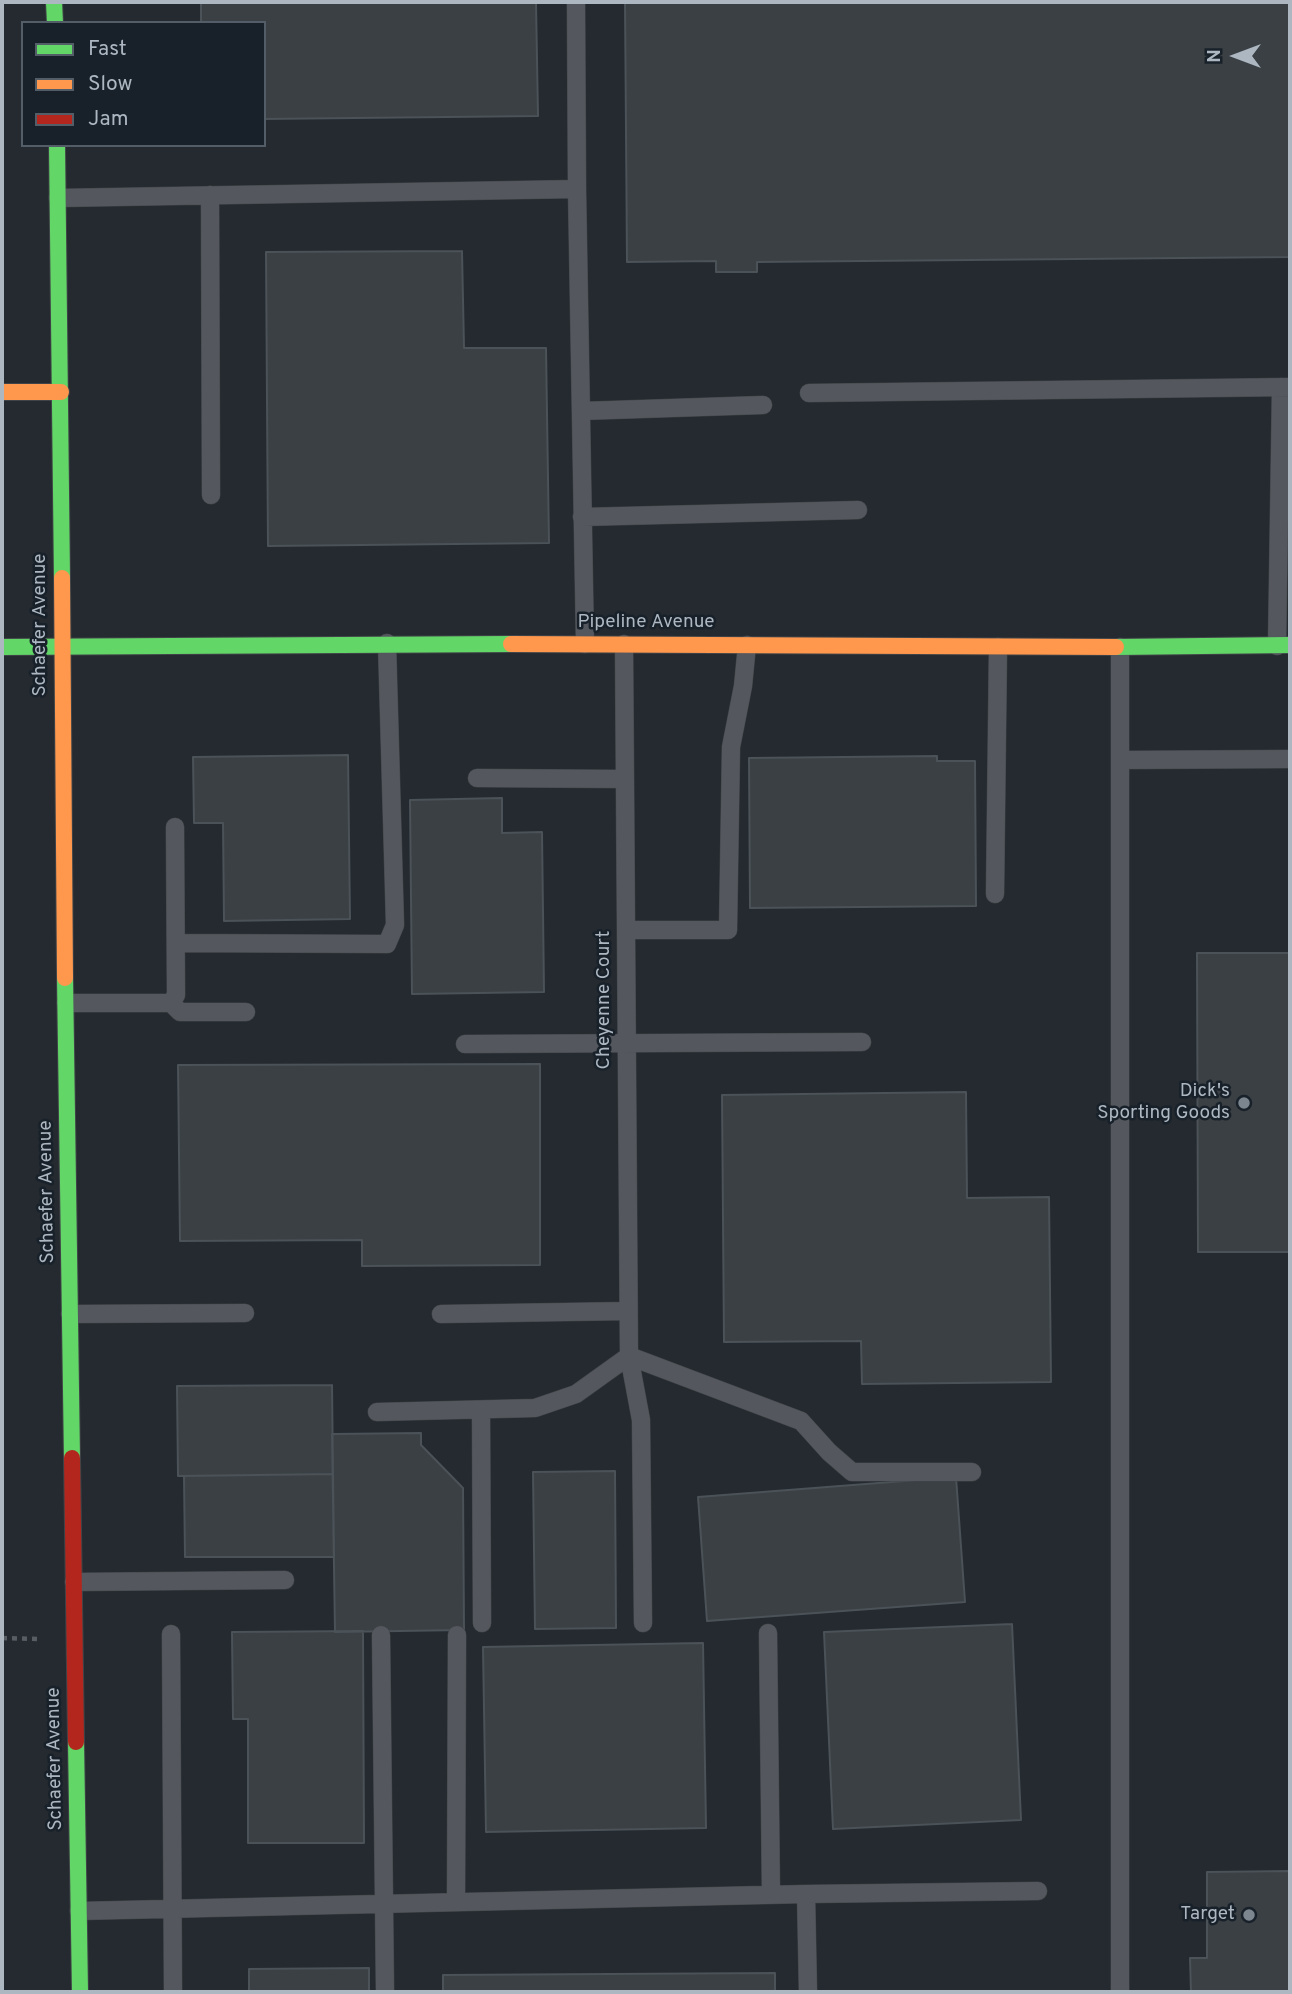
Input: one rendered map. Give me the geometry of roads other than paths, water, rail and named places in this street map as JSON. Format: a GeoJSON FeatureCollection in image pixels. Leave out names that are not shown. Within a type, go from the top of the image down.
{"type":"FeatureCollection","features":[{"type":"Feature","properties":{"kind":"main road"},"geometry":{"type":"LineString","coordinates":[[54,2],[55,21]]}},
{"type":"Feature","properties":{"kind":"main road","name":"Schaefer Avenue"},"geometry":{"type":"LineString","coordinates":[[57,147],[80,1992]]}},
{"type":"Feature","properties":{"kind":"main road"},"geometry":{"type":"LineString","coordinates":[[2,392],[61,392]]}},
{"type":"Feature","properties":{"kind":"main road","name":"Pipeline Avenue"},"geometry":{"type":"LineString","coordinates":[[2,647],[387,643],[1120,647],[1284,645]]}},
{"type":"Feature","properties":{"kind":"lane"},"geometry":{"type":"LineString","coordinates":[[576,2],[584,644]]}},
{"type":"Feature","properties":{"kind":"lane"},"geometry":{"type":"LineString","coordinates":[[58,198],[577,189]]}},
{"type":"Feature","properties":{"kind":"lane"},"geometry":{"type":"LineString","coordinates":[[210,195],[211,495]]}},
{"type":"Feature","properties":{"kind":"lane"},"geometry":{"type":"LineString","coordinates":[[809,393],[1285,387],[1284,645]]}},
{"type":"Feature","properties":{"kind":"lane"},"geometry":{"type":"LineString","coordinates":[[581,411],[763,405]]}},
{"type":"Feature","properties":{"kind":"lane"},"geometry":{"type":"LineString","coordinates":[[582,517],[858,510]]}},
{"type":"Feature","properties":{"kind":"lane"},"geometry":{"type":"LineString","coordinates":[[176,943],[387,944],[395,925],[387,643]]}},
{"type":"Feature","properties":{"kind":"lane","name":"Cheyenne Court"},"geometry":{"type":"LineString","coordinates":[[624,644],[628,1311],[629,1356],[641,1420],[643,1623]]}},
{"type":"Feature","properties":{"kind":"lane"},"geometry":{"type":"LineString","coordinates":[[626,930],[728,930],[731,747],[743,686],[747,645]]}},
{"type":"Feature","properties":{"kind":"lane"},"geometry":{"type":"LineString","coordinates":[[995,894],[998,646]]}},
{"type":"Feature","properties":{"kind":"lane"},"geometry":{"type":"LineString","coordinates":[[1119,1992],[1120,647]]}},
{"type":"Feature","properties":{"kind":"lane"},"geometry":{"type":"LineString","coordinates":[[1120,760],[1290,759]]}},
{"type":"Feature","properties":{"kind":"lane"},"geometry":{"type":"LineString","coordinates":[[477,778],[625,779]]}},
{"type":"Feature","properties":{"kind":"lane"},"geometry":{"type":"LineString","coordinates":[[171,1003],[176,995],[175,827]]}},
{"type":"Feature","properties":{"kind":"lane"},"geometry":{"type":"LineString","coordinates":[[66,1003],[171,1003],[180,1012],[246,1012]]}},
{"type":"Feature","properties":{"kind":"lane"},"geometry":{"type":"LineString","coordinates":[[465,1044],[862,1042]]}},
{"type":"Feature","properties":{"kind":"lane"},"geometry":{"type":"LineString","coordinates":[[442,1314],[628,1311]]}},
{"type":"Feature","properties":{"kind":"lane"},"geometry":{"type":"LineString","coordinates":[[70,1314],[245,1313]]}},
{"type":"Feature","properties":{"kind":"lane"},"geometry":{"type":"LineString","coordinates":[[377,1412],[525,1410],[576,1394],[629,1356],[801,1422],[852,1472],[972,1472]]}},
{"type":"Feature","properties":{"kind":"lane"},"geometry":{"type":"LineString","coordinates":[[481,1411],[482,1623]]}},
{"type":"Feature","properties":{"kind":"lane"},"geometry":{"type":"LineString","coordinates":[[74,1582],[285,1580]]}},
{"type":"Feature","properties":{"kind":"lane"},"geometry":{"type":"LineString","coordinates":[[768,1633],[771,1895]]}},
{"type":"Feature","properties":{"kind":"lane"},"geometry":{"type":"LineString","coordinates":[[172,1634],[173,1992]]}},
{"type":"Feature","properties":{"kind":"lane"},"geometry":{"type":"LineString","coordinates":[[381,1635],[385,1992]]}},
{"type":"Feature","properties":{"kind":"lane"},"geometry":{"type":"LineString","coordinates":[[456,1902],[457,1635]]}},
{"type":"Feature","properties":{"kind":"lane"},"geometry":{"type":"LineString","coordinates":[[79,1911],[1038,1891]]}},
{"type":"Feature","properties":{"kind":"lane"},"geometry":{"type":"LineString","coordinates":[[806,1894],[808,1992]]}},
{"type":"Feature","properties":{"kind":"place","name":"Dick's Sporting Goods"},"geometry":{"type":"Point","coordinates":[1244,1103]}},
{"type":"Feature","properties":{"kind":"place","name":"Target"},"geometry":{"type":"Point","coordinates":[1249,1915]}}]}
